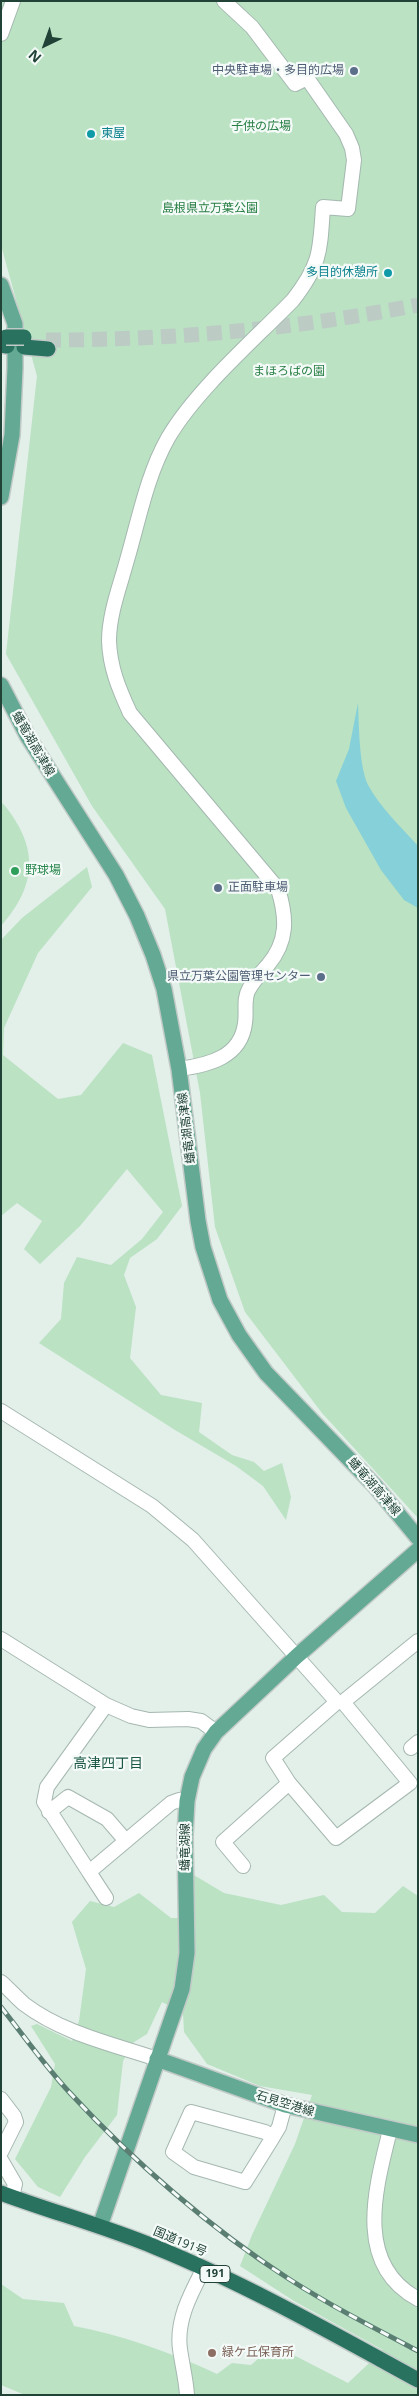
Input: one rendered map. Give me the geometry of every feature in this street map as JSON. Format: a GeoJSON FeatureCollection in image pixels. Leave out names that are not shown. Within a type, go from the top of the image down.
{"type":"FeatureCollection","features":[{"type":"Feature","properties":{"kind":"highway"},"geometry":{"type":"LineString","coordinates":[[4,341],[47,344]]}},
{"type":"Feature","properties":{"kind":"highway","name":"国道191号"},"geometry":{"type":"LineString","coordinates":[[7,2195],[100,2226],[204,2268],[310,2321],[418,2380]]}},
{"type":"Feature","properties":{"kind":"main road"},"geometry":{"type":"LineString","coordinates":[[1,285],[15,324],[15,368],[12,435],[1,497]]}},
{"type":"Feature","properties":{"kind":"main road","name":"蟠竜湖高津線"},"geometry":{"type":"LineString","coordinates":[[1,685],[28,737],[116,875],[137,916],[164,989],[180,1069],[198,1221],[203,1247],[220,1300],[239,1335],[266,1373],[376,1486],[418,1538]]}},
{"type":"Feature","properties":{"kind":"main road","name":"蟠竜湖線"},"geometry":{"type":"LineString","coordinates":[[100,2226],[182,1989],[187,1953],[185,1836],[187,1801],[192,1776],[204,1750],[216,1732],[297,1656],[418,1550]]}},
{"type":"Feature","properties":{"kind":"main road","name":"石見空港線"},"geometry":{"type":"LineString","coordinates":[[157,2060],[285,2105],[418,2135]]}},
{"type":"Feature","properties":{"kind":"street"},"geometry":{"type":"LineString","coordinates":[[1,34],[13,1]]}},
{"type":"Feature","properties":{"kind":"street"},"geometry":{"type":"LineString","coordinates":[[180,1069],[204,1066],[227,1056],[241,1039],[246,1022],[247,991],[281,945],[285,928],[284,910],[278,890],[130,713],[117,686],[111,663],[109,639],[114,610],[153,468],[168,437],[188,408],[293,300],[308,281],[316,265],[320,248],[323,206],[348,209],[354,160],[346,134],[307,78],[295,84],[252,27],[224,1]]}},
{"type":"Feature","properties":{"kind":"street"},"geometry":{"type":"LineString","coordinates":[[1,1411],[152,1506],[174,1522],[193,1540],[340,1702],[410,1783],[336,1838],[290,1783],[273,1758],[340,1702],[418,1641]]}},
{"type":"Feature","properties":{"kind":"street"},"geometry":{"type":"LineString","coordinates":[[1,1639],[106,1705],[131,1716],[149,1720],[188,1719],[201,1721],[216,1732]]}},
{"type":"Feature","properties":{"kind":"street"},"geometry":{"type":"LineString","coordinates":[[106,1705],[47,1787],[44,1802],[106,1898]]}},
{"type":"Feature","properties":{"kind":"street"},"geometry":{"type":"LineString","coordinates":[[243,1866],[223,1842],[290,1783]]}},
{"type":"Feature","properties":{"kind":"street"},"geometry":{"type":"LineString","coordinates":[[49,1812],[68,1797],[107,1819],[126,1841]]}},
{"type":"Feature","properties":{"kind":"street"},"geometry":{"type":"LineString","coordinates":[[89,1872],[171,1803],[179,1800],[187,1801]]}},
{"type":"Feature","properties":{"kind":"street"},"geometry":{"type":"LineString","coordinates":[[1,1982],[24,2004],[51,2020],[82,2034],[157,2060]]}},
{"type":"Feature","properties":{"kind":"street"},"geometry":{"type":"LineString","coordinates":[[1,2099],[14,2116],[16,2122],[1,2152]]}},
{"type":"Feature","properties":{"kind":"street"},"geometry":{"type":"LineString","coordinates":[[273,2137],[265,2132],[191,2112],[173,2152],[194,2167],[245,2182],[273,2137],[285,2105]]}},
{"type":"Feature","properties":{"kind":"street"},"geometry":{"type":"LineString","coordinates":[[390,2130],[375,2201],[372,2225],[374,2242],[389,2273],[401,2288],[418,2299]]}},
{"type":"Feature","properties":{"kind":"street"},"geometry":{"type":"LineString","coordinates":[[1,2160],[15,2184],[7,2195]]}},
{"type":"Feature","properties":{"kind":"street"},"geometry":{"type":"LineString","coordinates":[[187,2395],[180,2347],[180,2331],[184,2308],[204,2268]]}},
{"type":"Feature","properties":{"kind":"green space","name":"島根県立万葉公園"},"geometry":{"type":"Polygon","coordinates":[[[1,1],[418,1],[418,1518],[322,1413],[245,1312],[215,1227],[200,1093],[165,909],[92,806],[6,654],[37,376],[1,245],[1,1]]]}},
{"type":"Feature","properties":{"kind":"green space","name":"野球場"},"geometry":{"type":"Polygon","coordinates":[[[1,802],[23,834],[29,862],[25,888],[11,914],[1,926],[1,802]]]}},
{"type":"Feature","properties":{"kind":"green space"},"geometry":{"type":"Polygon","coordinates":[[[87,867],[92,887],[38,953],[4,1028],[3,1055],[58,1099],[81,1095],[123,1043],[152,1055],[182,1206],[157,1239],[130,1258],[124,1275],[136,1307],[130,1358],[161,1395],[202,1403],[199,1432],[232,1455],[254,1462],[264,1471],[282,1463],[291,1497],[286,1520],[263,1486],[236,1466],[175,1430],[39,1343],[61,1319],[64,1283],[77,1257],[111,1265],[142,1239],[163,1212],[127,1169],[80,1226],[40,1264],[24,1249],[42,1221],[17,1203],[1,1216],[1,940],[22,918],[87,867]]]}},
{"type":"Feature","properties":{"kind":"green space"},"geometry":{"type":"Polygon","coordinates":[[[192,1874],[224,1893],[281,1905],[324,1895],[342,1912],[375,1913],[403,1886],[418,1896],[418,2395],[25,2395],[1,2385],[1,2284],[23,2299],[64,2303],[74,2326],[110,2334],[147,2346],[217,2374],[232,2363],[251,2365],[274,2345],[348,2383],[383,2350],[294,2301],[240,2266],[252,2235],[295,2144],[312,2095],[260,2086],[207,2064],[184,2032],[183,2013],[162,2002],[147,2034],[134,2042],[123,2061],[117,2115],[85,2157],[60,2197],[38,2187],[15,2159],[51,2087],[55,2064],[31,2026],[37,2024],[72,2041],[79,2021],[86,1969],[72,1922],[90,1901],[114,1907],[139,1893],[171,1918],[193,1918],[192,1874]]]}},
{"type":"Feature","properties":{"kind":"water"},"geometry":{"type":"Polygon","coordinates":[[[358,703],[361,757],[368,785],[385,809],[418,846],[418,908],[404,900],[381,870],[346,808],[336,781],[349,749],[358,703]]]}},
{"type":"Feature","properties":{"kind":"tunnel"},"geometry":{"type":"LineString","coordinates":[[46,340],[140,338],[233,332],[326,321],[418,305]]}},
{"type":"Feature","properties":{"kind":"railway"},"geometry":{"type":"LineString","coordinates":[[1,2007],[70,2093],[120,2144],[174,2193],[231,2238],[305,2289],[418,2351]]}},
{"type":"Feature","properties":{"kind":"place","name":"中央駐車場・多目的広場"},"geometry":{"type":"Point","coordinates":[354,71]}},
{"type":"Feature","properties":{"kind":"place","name":"東屋"},"geometry":{"type":"Point","coordinates":[91,134]}},
{"type":"Feature","properties":{"kind":"place","name":"多目的休憩所"},"geometry":{"type":"Point","coordinates":[388,273]}},
{"type":"Feature","properties":{"kind":"place","name":"野球場"},"geometry":{"type":"Point","coordinates":[15,871]}},
{"type":"Feature","properties":{"kind":"place","name":"正面駐車場"},"geometry":{"type":"Point","coordinates":[218,888]}},
{"type":"Feature","properties":{"kind":"place","name":"県立万葉公園管理センター"},"geometry":{"type":"Point","coordinates":[321,977]}},
{"type":"Feature","properties":{"kind":"place","name":"緑ケ丘保育所"},"geometry":{"type":"Point","coordinates":[212,2353]}},
{"type":"Feature","properties":{"kind":"district","name":"高津四丁目"},"geometry":{"type":"Point","coordinates":[108,1764]}},
{"type":"Feature","properties":{"kind":"park label","name":"子供の広場"},"geometry":{"type":"Point","coordinates":[261,127]}},
{"type":"Feature","properties":{"kind":"park label","name":"まほろばの園"},"geometry":{"type":"Point","coordinates":[289,372]}}]}
